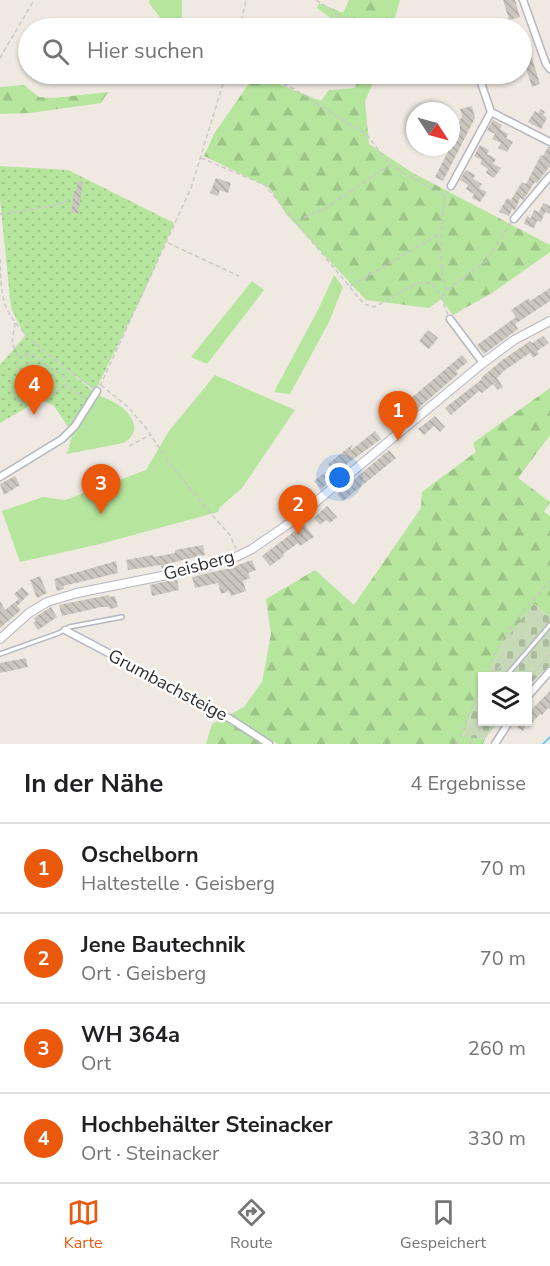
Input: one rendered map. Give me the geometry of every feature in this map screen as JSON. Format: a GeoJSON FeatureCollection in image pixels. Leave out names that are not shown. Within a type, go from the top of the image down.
{"type":"FeatureCollection","features":[{"type":"Feature","properties":{"kind":"street"},"geometry":{"type":"LineString","coordinates":[[523,0],[529,18]]}},
{"type":"Feature","properties":{"kind":"street"},"geometry":{"type":"LineString","coordinates":[[532,25],[546,64],[550,69]]}},
{"type":"Feature","properties":{"kind":"street"},"geometry":{"type":"LineString","coordinates":[[481,84],[491,112],[550,142]]}},
{"type":"Feature","properties":{"kind":"street"},"geometry":{"type":"LineString","coordinates":[[451,186],[491,112]]}},
{"type":"Feature","properties":{"kind":"street"},"geometry":{"type":"LineString","coordinates":[[514,219],[550,176]]}},
{"type":"Feature","properties":{"kind":"street"},"geometry":{"type":"LineString","coordinates":[[450,319],[483,363]]}},
{"type":"Feature","properties":{"kind":"street","name":"Geisberg"},"geometry":{"type":"LineString","coordinates":[[0,639],[29,613],[47,602],[76,593],[202,568],[252,549],[294,520],[513,340],[550,321]]}},
{"type":"Feature","properties":{"kind":"street"},"geometry":{"type":"LineString","coordinates":[[0,477],[62,439],[75,426],[99,388]]}},
{"type":"Feature","properties":{"kind":"street","name":"Grumbachsteige"},"geometry":{"type":"LineString","coordinates":[[65,630],[116,657],[180,696],[229,718],[269,744]]}},
{"type":"Feature","properties":{"kind":"street"},"geometry":{"type":"LineString","coordinates":[[532,691],[550,671]]}},
{"type":"Feature","properties":{"kind":"street"},"geometry":{"type":"LineString","coordinates":[[495,744],[506,726]]}},
{"type":"Feature","properties":{"kind":"lane","name":"Grumbachsteige"},"geometry":{"type":"LineString","coordinates":[[0,654],[69,627],[122,617]]}},
{"type":"Feature","properties":{"kind":"lane"},"geometry":{"type":"LineString","coordinates":[[509,672],[550,625]]}},
{"type":"Feature","properties":{"kind":"path"},"geometry":{"type":"LineString","coordinates":[[23,18],[34,0]]}},
{"type":"Feature","properties":{"kind":"path"},"geometry":{"type":"LineString","coordinates":[[242,18],[246,0]]}},
{"type":"Feature","properties":{"kind":"path"},"geometry":{"type":"LineString","coordinates":[[316,0],[343,18]]}},
{"type":"Feature","properties":{"kind":"path"},"geometry":{"type":"LineString","coordinates":[[0,58],[18,27]]}},
{"type":"Feature","properties":{"kind":"path"},"geometry":{"type":"LineString","coordinates":[[99,388],[191,188],[223,84]]}},
{"type":"Feature","properties":{"kind":"path"},"geometry":{"type":"LineString","coordinates":[[284,84],[367,135],[390,165],[445,196]]}},
{"type":"Feature","properties":{"kind":"path"},"geometry":{"type":"LineString","coordinates":[[201,158],[264,185],[364,304],[374,307],[406,288],[419,283],[432,283],[450,319]]}},
{"type":"Feature","properties":{"kind":"path"},"geometry":{"type":"LineString","coordinates":[[296,221],[323,210],[390,165]]}},
{"type":"Feature","properties":{"kind":"path"},"geometry":{"type":"LineString","coordinates":[[446,290],[440,269],[440,234],[445,196],[451,186]]}},
{"type":"Feature","properties":{"kind":"path"},"geometry":{"type":"LineString","coordinates":[[0,214],[54,206],[69,200]]}},
{"type":"Feature","properties":{"kind":"path"},"geometry":{"type":"LineString","coordinates":[[441,298],[446,290],[486,261],[514,219]]}},
{"type":"Feature","properties":{"kind":"path"},"geometry":{"type":"LineString","coordinates":[[349,287],[440,234]]}},
{"type":"Feature","properties":{"kind":"path"},"geometry":{"type":"LineString","coordinates":[[168,242],[239,276]]}},
{"type":"Feature","properties":{"kind":"path"},"geometry":{"type":"LineString","coordinates":[[0,259],[3,298],[15,322],[32,340],[128,407],[168,461],[230,535],[238,556]]}},
{"type":"Feature","properties":{"kind":"path"},"geometry":{"type":"LineString","coordinates":[[15,322],[12,342],[19,358],[18,366],[21,375],[14,394],[17,400],[29,401],[44,394],[59,392],[66,385]]}},
{"type":"Feature","properties":{"kind":"path"},"geometry":{"type":"LineString","coordinates":[[19,358],[24,354],[32,354],[50,368],[61,373],[66,385],[85,398]]}},
{"type":"Feature","properties":{"kind":"path"},"geometry":{"type":"LineString","coordinates":[[24,354],[31,363]]}},
{"type":"Feature","properties":{"kind":"path"},"geometry":{"type":"LineString","coordinates":[[129,446],[150,435]]}},
{"type":"Feature","properties":{"kind":"path"},"geometry":{"type":"LineString","coordinates":[[487,672],[502,639],[522,612],[550,581]]}},
{"type":"Feature","properties":{"kind":"path"},"geometry":{"type":"LineString","coordinates":[[532,674],[550,655]]}},
{"type":"Feature","properties":{"kind":"path"},"geometry":{"type":"LineString","coordinates":[[498,669],[507,658],[515,665]]}},
{"type":"Feature","properties":{"kind":"path"},"geometry":{"type":"LineString","coordinates":[[457,744],[478,694]]}},
{"type":"Feature","properties":{"kind":"path"},"geometry":{"type":"LineString","coordinates":[[470,744],[474,738]]}},
{"type":"Feature","properties":{"kind":"green space"},"geometry":{"type":"Polygon","coordinates":[[[150,0],[182,0],[182,18],[160,18],[149,3],[150,0]]]}},
{"type":"Feature","properties":{"kind":"green space"},"geometry":{"type":"Polygon","coordinates":[[[349,0],[400,0],[395,18],[331,18],[317,8],[319,3],[343,13],[349,0]]]}},
{"type":"Feature","properties":{"kind":"green space"},"geometry":{"type":"Polygon","coordinates":[[[249,84],[278,84],[321,101],[329,90],[355,88],[356,84],[373,84],[365,101],[369,144],[413,173],[550,245],[550,252],[492,293],[453,315],[441,299],[429,308],[366,300],[286,214],[270,188],[204,156],[214,134],[249,84]]]}},
{"type":"Feature","properties":{"kind":"green space"},"geometry":{"type":"Polygon","coordinates":[[[24,85],[39,97],[54,98],[108,92],[101,103],[30,113],[0,114],[0,87],[24,85]]]}},
{"type":"Feature","properties":{"kind":"green space"},"geometry":{"type":"Polygon","coordinates":[[[0,166],[68,170],[174,223],[141,298],[95,391],[64,367],[94,392],[69,428],[54,406],[41,399],[0,423],[0,365],[25,336],[11,308],[0,199],[0,166]]]}},
{"type":"Feature","properties":{"kind":"green space"},"geometry":{"type":"Polygon","coordinates":[[[334,275],[343,287],[329,322],[290,394],[274,392],[319,308],[334,275]]]}},
{"type":"Feature","properties":{"kind":"green space"},"geometry":{"type":"Polygon","coordinates":[[[252,281],[264,290],[207,364],[191,357],[252,281]]]}},
{"type":"Feature","properties":{"kind":"green space"},"geometry":{"type":"Polygon","coordinates":[[[215,375],[295,410],[242,488],[220,507],[218,512],[100,544],[20,562],[2,511],[43,497],[65,500],[146,470],[169,431],[215,375]]]}},
{"type":"Feature","properties":{"kind":"green space"},"geometry":{"type":"Polygon","coordinates":[[[550,388],[550,435],[518,478],[550,502],[544,512],[550,516],[550,618],[535,604],[505,640],[490,672],[478,672],[478,698],[463,736],[485,739],[483,744],[277,744],[274,741],[273,744],[206,744],[212,724],[244,707],[262,682],[271,634],[266,599],[315,570],[354,605],[421,508],[422,492],[476,452],[473,443],[550,388]]]}},
{"type":"Feature","properties":{"kind":"green space"},"geometry":{"type":"Polygon","coordinates":[[[98,395],[125,410],[134,424],[133,434],[123,443],[67,454],[73,432],[98,395]]]}},
{"type":"Feature","properties":{"kind":"green space"},"geometry":{"type":"Polygon","coordinates":[[[534,604],[550,618],[550,665],[532,682],[532,672],[490,672],[505,640],[534,604]]]}},
{"type":"Feature","properties":{"kind":"green space"},"geometry":{"type":"Polygon","coordinates":[[[478,698],[478,726],[495,726],[485,739],[463,737],[478,698]]]}},
{"type":"Feature","properties":{"kind":"building"},"geometry":{"type":"Polygon","coordinates":[[[503,0],[515,0],[520,17],[508,18],[503,0]]]}},
{"type":"Feature","properties":{"kind":"building"},"geometry":{"type":"Polygon","coordinates":[[[532,58],[540,84],[532,87],[531,84],[532,58]]]}},
{"type":"Feature","properties":{"kind":"building"},"geometry":{"type":"Polygon","coordinates":[[[472,106],[475,118],[460,148],[462,116],[460,109],[472,106]]]}},
{"type":"Feature","properties":{"kind":"building"},"geometry":{"type":"Polygon","coordinates":[[[541,109],[547,118],[541,129],[528,122],[535,111],[538,113],[541,109]]]}},
{"type":"Feature","properties":{"kind":"building"},"geometry":{"type":"Polygon","coordinates":[[[493,120],[502,125],[500,129],[508,134],[506,138],[513,142],[507,152],[498,148],[501,143],[492,139],[495,134],[487,130],[493,120]]]}},
{"type":"Feature","properties":{"kind":"building"},"geometry":{"type":"Polygon","coordinates":[[[480,145],[489,150],[487,154],[496,159],[493,164],[501,168],[494,178],[486,173],[488,169],[480,164],[482,160],[474,156],[480,145]]]}},
{"type":"Feature","properties":{"kind":"building"},"geometry":{"type":"Polygon","coordinates":[[[550,147],[550,168],[537,183],[535,182],[523,200],[520,198],[515,210],[512,209],[509,216],[499,212],[507,198],[511,200],[522,182],[526,184],[541,155],[543,156],[550,147]]]}},
{"type":"Feature","properties":{"kind":"building"},"geometry":{"type":"Polygon","coordinates":[[[446,156],[456,156],[443,181],[435,177],[446,156]]]}},
{"type":"Feature","properties":{"kind":"building"},"geometry":{"type":"Polygon","coordinates":[[[466,170],[475,175],[473,179],[482,184],[479,188],[487,192],[480,202],[472,198],[474,194],[466,189],[468,185],[460,180],[466,170]]]}},
{"type":"Feature","properties":{"kind":"building"},"geometry":{"type":"Polygon","coordinates":[[[216,178],[231,183],[228,193],[220,190],[218,196],[210,193],[216,178]]]}},
{"type":"Feature","properties":{"kind":"building"},"geometry":{"type":"Polygon","coordinates":[[[78,181],[83,182],[78,214],[71,212],[78,181]]]}},
{"type":"Feature","properties":{"kind":"building"},"geometry":{"type":"Polygon","coordinates":[[[543,203],[550,206],[550,214],[545,212],[541,222],[537,221],[534,228],[524,224],[527,216],[531,218],[534,210],[539,212],[543,203]]]}},
{"type":"Feature","properties":{"kind":"building"},"geometry":{"type":"Polygon","coordinates":[[[550,288],[550,301],[515,324],[518,329],[484,354],[477,345],[516,317],[511,310],[550,288]]]}},
{"type":"Feature","properties":{"kind":"building"},"geometry":{"type":"Polygon","coordinates":[[[428,330],[438,338],[429,349],[419,341],[428,330]]]}},
{"type":"Feature","properties":{"kind":"building"},"geometry":{"type":"Polygon","coordinates":[[[543,336],[549,343],[537,351],[539,354],[533,358],[530,353],[497,378],[503,387],[498,390],[493,384],[482,393],[479,391],[451,415],[445,408],[501,361],[530,341],[532,343],[543,336]]]}},
{"type":"Feature","properties":{"kind":"building"},"geometry":{"type":"Polygon","coordinates":[[[462,355],[468,362],[456,371],[458,374],[407,418],[401,411],[411,402],[409,400],[462,355]]]}},
{"type":"Feature","properties":{"kind":"building"},"geometry":{"type":"Polygon","coordinates":[[[435,416],[445,427],[440,432],[434,426],[424,435],[418,429],[435,416]]]}},
{"type":"Feature","properties":{"kind":"building"},"geometry":{"type":"Polygon","coordinates":[[[375,431],[381,439],[332,476],[334,478],[321,489],[314,481],[331,468],[328,464],[353,444],[350,451],[375,431]]]}},
{"type":"Feature","properties":{"kind":"building"},"geometry":{"type":"Polygon","coordinates":[[[389,450],[396,458],[343,501],[337,494],[389,450]]]}},
{"type":"Feature","properties":{"kind":"building"},"geometry":{"type":"Polygon","coordinates":[[[15,476],[20,485],[4,495],[0,484],[15,476]]]}},
{"type":"Feature","properties":{"kind":"building"},"geometry":{"type":"Polygon","coordinates":[[[327,506],[337,517],[330,523],[326,520],[320,525],[314,518],[327,506]]]}},
{"type":"Feature","properties":{"kind":"building"},"geometry":{"type":"Polygon","coordinates":[[[304,524],[314,537],[300,546],[298,543],[270,566],[262,556],[304,524]]]}},
{"type":"Feature","properties":{"kind":"building"},"geometry":{"type":"Polygon","coordinates":[[[203,545],[205,555],[170,563],[171,567],[162,569],[161,565],[128,570],[126,560],[175,553],[175,550],[203,545]]]}},
{"type":"Feature","properties":{"kind":"building"},"geometry":{"type":"Polygon","coordinates":[[[252,560],[256,570],[248,573],[250,578],[243,581],[246,591],[231,596],[229,591],[221,594],[218,583],[195,588],[192,577],[252,560]]]}},
{"type":"Feature","properties":{"kind":"building"},"geometry":{"type":"Polygon","coordinates":[[[116,561],[118,573],[63,586],[64,589],[57,591],[54,579],[116,561]]]}},
{"type":"Feature","properties":{"kind":"building"},"geometry":{"type":"Polygon","coordinates":[[[40,576],[47,593],[37,598],[30,580],[40,576]]]}},
{"type":"Feature","properties":{"kind":"building"},"geometry":{"type":"Polygon","coordinates":[[[177,579],[179,590],[152,596],[150,585],[177,579]]]}},
{"type":"Feature","properties":{"kind":"building"},"geometry":{"type":"Polygon","coordinates":[[[22,587],[29,594],[17,606],[21,610],[0,628],[0,601],[5,610],[19,599],[14,594],[22,587]]]}},
{"type":"Feature","properties":{"kind":"building"},"geometry":{"type":"Polygon","coordinates":[[[109,595],[109,597],[115,596],[118,607],[110,609],[101,607],[62,616],[59,605],[109,595]]]}},
{"type":"Feature","properties":{"kind":"building"},"geometry":{"type":"Polygon","coordinates":[[[51,607],[57,617],[38,630],[33,623],[36,621],[34,618],[51,607]]]}},
{"type":"Feature","properties":{"kind":"building"},"geometry":{"type":"Polygon","coordinates":[[[26,658],[28,667],[0,673],[0,663],[26,658]]]}},
{"type":"Feature","properties":{"kind":"building"},"geometry":{"type":"Polygon","coordinates":[[[550,691],[550,710],[548,708],[542,715],[540,714],[532,723],[532,709],[550,691]]]}},
{"type":"Feature","properties":{"kind":"building"},"geometry":{"type":"Polygon","coordinates":[[[518,726],[526,726],[523,731],[518,726]]]}},
{"type":"Feature","properties":{"kind":"waterway"},"geometry":{"type":"LineString","coordinates":[[543,744],[550,737]]}},
{"type":"Feature","properties":{"kind":"place","name":"Hochbehälter Steinacker"},"geometry":{"type":"Point","coordinates":[34,415]}},
{"type":"Feature","properties":{"kind":"place","name":"Oschelborn"},"geometry":{"type":"Point","coordinates":[398,441]}},
{"type":"Feature","properties":{"kind":"place","name":"WH 364a"},"geometry":{"type":"Point","coordinates":[101,514]}},
{"type":"Feature","properties":{"kind":"place","name":"Jene Bautechnik"},"geometry":{"type":"Point","coordinates":[298,535]}}]}
